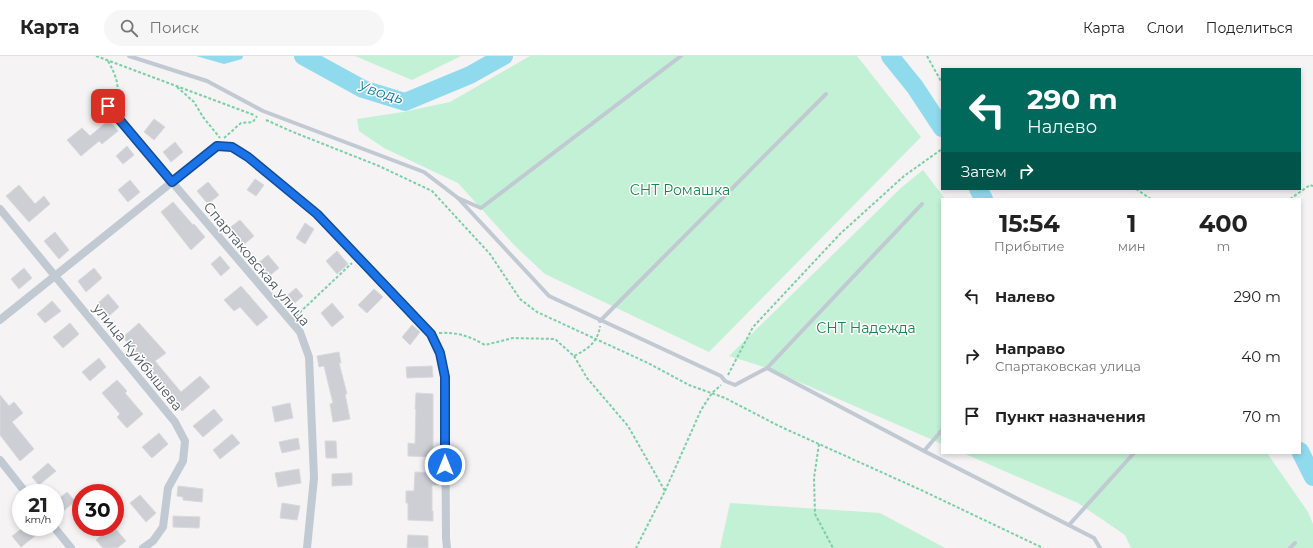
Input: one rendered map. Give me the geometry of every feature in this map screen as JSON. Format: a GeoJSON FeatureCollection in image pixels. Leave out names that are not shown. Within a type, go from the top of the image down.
{"type":"FeatureCollection","features":[{"type":"Feature","properties":{"kind":"street","name":"Спартаковская улица"},"geometry":{"type":"LineString","coordinates":[[102,100],[300,332],[309,357],[314,478],[307,548]]}},
{"type":"Feature","properties":{"kind":"street"},"geometry":{"type":"LineString","coordinates":[[0,320],[219,143],[232,147],[248,157],[317,214],[431,334],[440,353],[445,377],[447,548]]}},
{"type":"Feature","properties":{"kind":"street","name":"улица Куйбышева"},"geometry":{"type":"LineString","coordinates":[[0,209],[175,422],[185,441],[183,461],[168,488],[164,527],[153,541],[144,548]]}},
{"type":"Feature","properties":{"kind":"street"},"geometry":{"type":"LineString","coordinates":[[0,460],[19,484]]}},
{"type":"Feature","properties":{"kind":"street"},"geometry":{"type":"LineString","coordinates":[[61,536],[71,548]]}},
{"type":"Feature","properties":{"kind":"lane"},"geometry":{"type":"LineString","coordinates":[[129,56],[206,81],[263,110],[424,172],[458,198],[549,296],[720,376],[735,385],[767,368],[922,204]]}},
{"type":"Feature","properties":{"kind":"lane"},"geometry":{"type":"LineString","coordinates":[[458,198],[481,208],[681,56]]}},
{"type":"Feature","properties":{"kind":"lane"},"geometry":{"type":"LineString","coordinates":[[600,321],[826,94]]}},
{"type":"Feature","properties":{"kind":"lane"},"geometry":{"type":"LineString","coordinates":[[767,368],[924,451],[1094,538],[1100,548]]}},
{"type":"Feature","properties":{"kind":"lane"},"geometry":{"type":"LineString","coordinates":[[924,451],[941,431]]}},
{"type":"Feature","properties":{"kind":"lane"},"geometry":{"type":"LineString","coordinates":[[1068,525],[1133,454]]}},
{"type":"Feature","properties":{"kind":"lane"},"geometry":{"type":"LineString","coordinates":[[1290,548],[1295,542]]}},
{"type":"Feature","properties":{"kind":"path"},"geometry":{"type":"LineString","coordinates":[[96,56],[257,116],[253,122],[241,122],[219,143],[194,102],[176,86]]}},
{"type":"Feature","properties":{"kind":"path"},"geometry":{"type":"LineString","coordinates":[[927,56],[941,81]]}},
{"type":"Feature","properties":{"kind":"path"},"geometry":{"type":"LineString","coordinates":[[107,60],[115,74],[119,92],[113,113]]}},
{"type":"Feature","properties":{"kind":"path"},"geometry":{"type":"LineString","coordinates":[[264,119],[379,166],[432,191],[490,254],[520,299],[537,312],[596,339],[689,385],[725,398],[779,426],[921,490],[1043,548]]}},
{"type":"Feature","properties":{"kind":"path"},"geometry":{"type":"LineString","coordinates":[[636,548],[665,491],[701,410],[712,393],[725,380],[752,327],[840,234],[904,176],[941,150]]}},
{"type":"Feature","properties":{"kind":"path"},"geometry":{"type":"LineString","coordinates":[[1292,198],[1310,186],[1313,186]]}},
{"type":"Feature","properties":{"kind":"path"},"geometry":{"type":"LineString","coordinates":[[1138,190],[1150,198]]}},
{"type":"Feature","properties":{"kind":"path"},"geometry":{"type":"LineString","coordinates":[[290,321],[358,257]]}},
{"type":"Feature","properties":{"kind":"path"},"geometry":{"type":"LineString","coordinates":[[574,356],[586,350],[599,335],[600,321]]}},
{"type":"Feature","properties":{"kind":"path"},"geometry":{"type":"LineString","coordinates":[[431,334],[452,333],[470,337],[485,345],[513,338],[555,339],[574,356],[587,378],[628,426],[665,491]]}},
{"type":"Feature","properties":{"kind":"path"},"geometry":{"type":"LineString","coordinates":[[819,444],[814,478],[815,514],[833,548]]}},
{"type":"Feature","properties":{"kind":"green space"},"geometry":{"type":"Polygon","coordinates":[[[355,56],[461,56],[412,80],[355,56]]]}},
{"type":"Feature","properties":{"kind":"green space","name":"СНТ Ромашка"},"geometry":{"type":"Polygon","coordinates":[[[530,56],[857,56],[921,137],[709,352],[545,274],[515,246],[458,183],[384,148],[359,131],[357,119],[403,112],[450,102],[530,56]]]}},
{"type":"Feature","properties":{"kind":"green space","name":"СНТ Надежда"},"geometry":{"type":"Polygon","coordinates":[[[923,170],[944,198],[941,198],[941,444],[767,368],[729,356],[902,187],[923,170]]]}},
{"type":"Feature","properties":{"kind":"green space"},"geometry":{"type":"Polygon","coordinates":[[[965,454],[1268,454],[1308,512],[1313,524],[1313,548],[1131,548],[1125,535],[1078,503],[965,454]]]}},
{"type":"Feature","properties":{"kind":"green space"},"geometry":{"type":"Polygon","coordinates":[[[730,503],[880,513],[945,548],[720,548],[730,503]]]}},
{"type":"Feature","properties":{"kind":"water"},"geometry":{"type":"Polygon","coordinates":[[[196,56],[243,56],[242,59],[224,64],[196,56]]]}},
{"type":"Feature","properties":{"kind":"building"},"geometry":{"type":"Polygon","coordinates":[[[154,119],[165,127],[154,140],[144,132],[154,119]]]}},
{"type":"Feature","properties":{"kind":"building"},"geometry":{"type":"Polygon","coordinates":[[[109,120],[118,131],[102,144],[99,141],[81,156],[67,140],[82,128],[90,136],[109,120]]]}},
{"type":"Feature","properties":{"kind":"building"},"geometry":{"type":"Polygon","coordinates":[[[175,142],[183,152],[171,162],[163,152],[175,142]]]}},
{"type":"Feature","properties":{"kind":"building"},"geometry":{"type":"Polygon","coordinates":[[[127,146],[134,155],[123,164],[116,156],[127,146]]]}},
{"type":"Feature","properties":{"kind":"building"},"geometry":{"type":"Polygon","coordinates":[[[255,179],[264,185],[256,196],[247,190],[255,179]]]}},
{"type":"Feature","properties":{"kind":"building"},"geometry":{"type":"Polygon","coordinates":[[[130,180],[140,192],[128,202],[118,190],[130,180]]]}},
{"type":"Feature","properties":{"kind":"building"},"geometry":{"type":"Polygon","coordinates":[[[208,182],[219,195],[208,204],[197,191],[208,182]]]}},
{"type":"Feature","properties":{"kind":"building"},"geometry":{"type":"Polygon","coordinates":[[[19,185],[35,204],[44,196],[50,204],[29,222],[6,196],[19,185]]]}},
{"type":"Feature","properties":{"kind":"building"},"geometry":{"type":"Polygon","coordinates":[[[173,202],[205,237],[191,250],[161,212],[173,202]]]}},
{"type":"Feature","properties":{"kind":"building"},"geometry":{"type":"Polygon","coordinates":[[[240,220],[254,236],[242,246],[228,229],[240,220]]]}},
{"type":"Feature","properties":{"kind":"building"},"geometry":{"type":"Polygon","coordinates":[[[305,223],[314,229],[305,244],[296,238],[305,223]]]}},
{"type":"Feature","properties":{"kind":"building"},"geometry":{"type":"Polygon","coordinates":[[[55,232],[69,250],[59,259],[44,241],[55,232]]]}},
{"type":"Feature","properties":{"kind":"building"},"geometry":{"type":"Polygon","coordinates":[[[337,251],[348,264],[337,274],[326,261],[337,251]]]}},
{"type":"Feature","properties":{"kind":"building"},"geometry":{"type":"Polygon","coordinates":[[[268,255],[279,268],[268,277],[257,264],[268,255]]]}},
{"type":"Feature","properties":{"kind":"building"},"geometry":{"type":"Polygon","coordinates":[[[220,256],[230,268],[221,276],[211,264],[220,256]]]}},
{"type":"Feature","properties":{"kind":"building"},"geometry":{"type":"Polygon","coordinates":[[[24,268],[32,278],[19,289],[11,279],[24,268]]]}},
{"type":"Feature","properties":{"kind":"building"},"geometry":{"type":"Polygon","coordinates":[[[94,268],[102,278],[86,292],[78,281],[94,268]]]}},
{"type":"Feature","properties":{"kind":"building"},"geometry":{"type":"Polygon","coordinates":[[[241,286],[268,317],[257,326],[240,307],[234,311],[224,300],[241,286]]]}},
{"type":"Feature","properties":{"kind":"building"},"geometry":{"type":"Polygon","coordinates":[[[296,288],[303,296],[290,307],[283,299],[296,288]]]}},
{"type":"Feature","properties":{"kind":"building"},"geometry":{"type":"Polygon","coordinates":[[[374,289],[383,297],[367,313],[358,305],[374,289]]]}},
{"type":"Feature","properties":{"kind":"building"},"geometry":{"type":"Polygon","coordinates":[[[108,294],[119,307],[108,317],[97,304],[108,294]]]}},
{"type":"Feature","properties":{"kind":"building"},"geometry":{"type":"Polygon","coordinates":[[[52,301],[61,311],[45,323],[37,314],[52,301]]]}},
{"type":"Feature","properties":{"kind":"building"},"geometry":{"type":"Polygon","coordinates":[[[332,303],[344,317],[332,327],[321,313],[332,303]]]}},
{"type":"Feature","properties":{"kind":"building"},"geometry":{"type":"Polygon","coordinates":[[[70,323],[79,334],[63,348],[53,337],[70,323]]]}},
{"type":"Feature","properties":{"kind":"building"},"geometry":{"type":"Polygon","coordinates":[[[139,323],[166,353],[155,361],[181,392],[200,376],[210,387],[182,411],[123,337],[139,323]]]}},
{"type":"Feature","properties":{"kind":"building"},"geometry":{"type":"Polygon","coordinates":[[[412,325],[420,332],[410,345],[402,337],[412,325]]]}},
{"type":"Feature","properties":{"kind":"building"},"geometry":{"type":"Polygon","coordinates":[[[339,352],[341,363],[339,363],[347,394],[345,394],[350,419],[333,422],[330,404],[333,403],[324,366],[319,367],[317,356],[339,352]]]}},
{"type":"Feature","properties":{"kind":"building"},"geometry":{"type":"Polygon","coordinates":[[[99,358],[106,367],[90,381],[82,372],[99,358]]]}},
{"type":"Feature","properties":{"kind":"building"},"geometry":{"type":"Polygon","coordinates":[[[432,366],[433,377],[407,378],[406,367],[432,366]]]}},
{"type":"Feature","properties":{"kind":"building"},"geometry":{"type":"Polygon","coordinates":[[[117,380],[127,391],[125,393],[143,414],[127,428],[117,417],[120,414],[102,393],[117,380]]]}},
{"type":"Feature","properties":{"kind":"building"},"geometry":{"type":"Polygon","coordinates":[[[416,393],[433,394],[433,457],[408,456],[408,443],[415,444],[416,393]]]}},
{"type":"Feature","properties":{"kind":"building"},"geometry":{"type":"Polygon","coordinates":[[[0,395],[9,406],[14,402],[23,413],[12,422],[34,449],[20,461],[0,435],[0,395]]]}},
{"type":"Feature","properties":{"kind":"building"},"geometry":{"type":"Polygon","coordinates":[[[290,403],[293,418],[275,422],[272,407],[290,403]]]}},
{"type":"Feature","properties":{"kind":"building"},"geometry":{"type":"Polygon","coordinates":[[[214,409],[223,420],[203,437],[193,426],[214,409]]]}},
{"type":"Feature","properties":{"kind":"building"},"geometry":{"type":"Polygon","coordinates":[[[159,433],[168,444],[152,458],[142,447],[159,433]]]}},
{"type":"Feature","properties":{"kind":"building"},"geometry":{"type":"Polygon","coordinates":[[[232,434],[240,443],[220,459],[213,450],[232,434]]]}},
{"type":"Feature","properties":{"kind":"building"},"geometry":{"type":"Polygon","coordinates":[[[298,438],[300,449],[282,453],[279,442],[298,438]]]}},
{"type":"Feature","properties":{"kind":"building"},"geometry":{"type":"Polygon","coordinates":[[[325,441],[336,441],[337,458],[326,458],[325,441]]]}},
{"type":"Feature","properties":{"kind":"building"},"geometry":{"type":"Polygon","coordinates":[[[48,463],[56,471],[40,484],[38,484],[32,477],[48,463]]]}},
{"type":"Feature","properties":{"kind":"building"},"geometry":{"type":"Polygon","coordinates":[[[299,469],[301,483],[278,487],[275,473],[299,469]]]}},
{"type":"Feature","properties":{"kind":"building"},"geometry":{"type":"Polygon","coordinates":[[[415,472],[439,473],[439,485],[432,485],[433,521],[408,520],[406,491],[414,491],[415,472]]]}},
{"type":"Feature","properties":{"kind":"building"},"geometry":{"type":"Polygon","coordinates":[[[352,473],[352,485],[332,486],[332,474],[352,473]]]}},
{"type":"Feature","properties":{"kind":"building"},"geometry":{"type":"Polygon","coordinates":[[[178,486],[203,489],[202,502],[183,500],[183,497],[177,496],[178,486]]]}},
{"type":"Feature","properties":{"kind":"building"},"geometry":{"type":"Polygon","coordinates":[[[67,492],[72,498],[72,504],[64,511],[64,494],[67,492]]]}},
{"type":"Feature","properties":{"kind":"building"},"geometry":{"type":"Polygon","coordinates":[[[140,495],[156,513],[146,522],[130,503],[140,495]]]}},
{"type":"Feature","properties":{"kind":"building"},"geometry":{"type":"Polygon","coordinates":[[[282,503],[300,506],[297,520],[280,518],[282,503]]]}},
{"type":"Feature","properties":{"kind":"building"},"geometry":{"type":"Polygon","coordinates":[[[173,516],[200,517],[199,528],[173,527],[173,516]]]}},
{"type":"Feature","properties":{"kind":"building"},"geometry":{"type":"Polygon","coordinates":[[[408,535],[428,536],[428,548],[407,548],[408,535]]]}},
{"type":"Feature","properties":{"kind":"building"},"geometry":{"type":"Polygon","coordinates":[[[12,536],[35,536],[21,547],[12,536]]]}},
{"type":"Feature","properties":{"kind":"building"},"geometry":{"type":"Polygon","coordinates":[[[101,536],[122,536],[126,541],[117,548],[103,548],[96,540],[101,536]]]}},
{"type":"Feature","properties":{"kind":"waterway","name":"Уводь"},"geometry":{"type":"LineString","coordinates":[[303,56],[363,89],[405,102],[470,75],[504,56]]}},
{"type":"Feature","properties":{"kind":"waterway","name":"Уводь"},"geometry":{"type":"LineString","coordinates":[[890,56],[915,87],[941,126]]}},
{"type":"Feature","properties":{"kind":"waterway","name":"Уводь"},"geometry":{"type":"LineString","coordinates":[[979,190],[983,198]]}},
{"type":"Feature","properties":{"kind":"waterway","name":"Уводь"},"geometry":{"type":"LineString","coordinates":[[1301,453],[1313,477]]}},
{"type":"Feature","properties":{"kind":"route"},"geometry":{"type":"LineString","coordinates":[[108,106],[172,182],[217,146],[232,147],[248,157],[317,214],[431,334],[440,353],[445,377],[445,465]]}}]}
